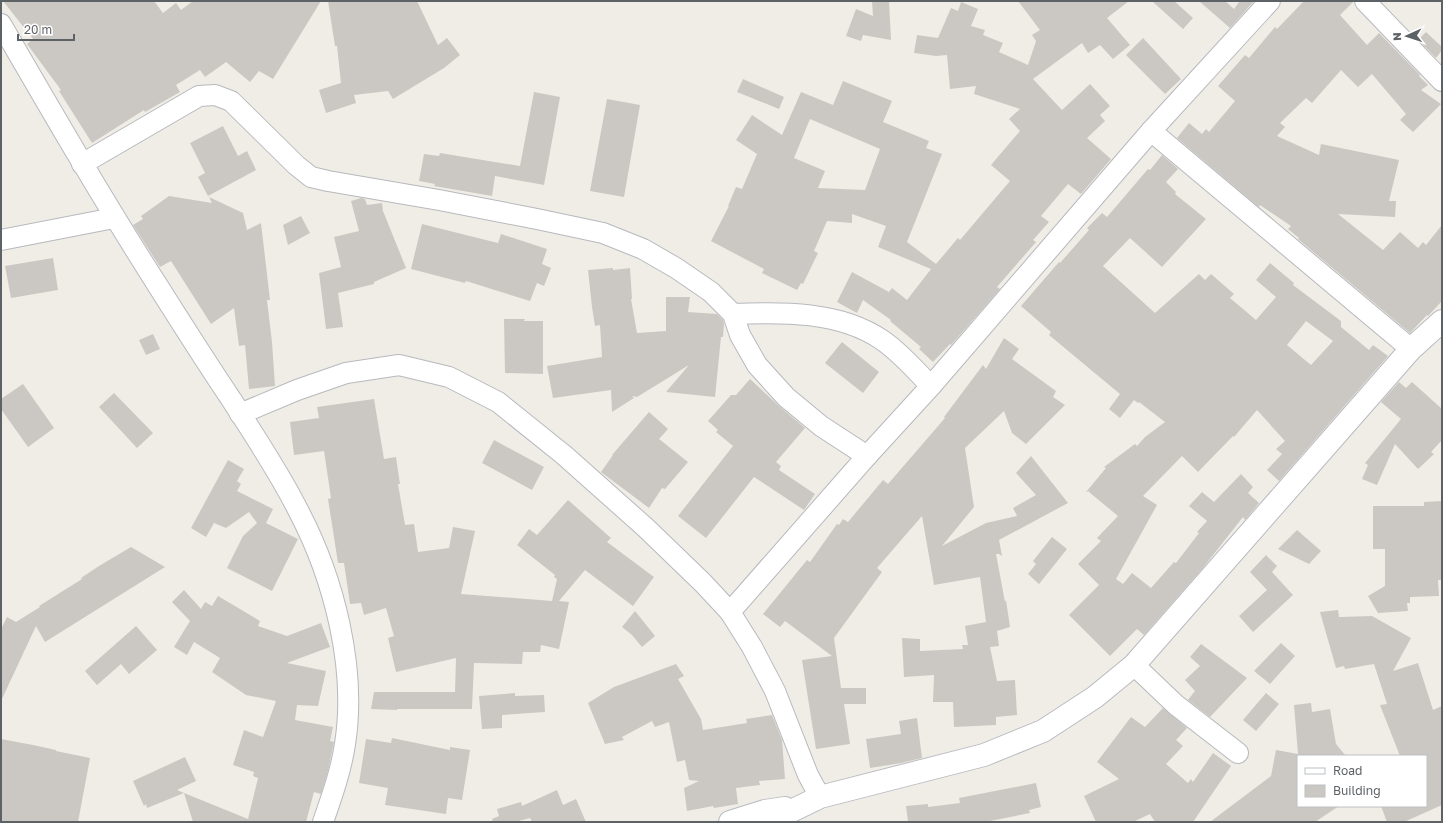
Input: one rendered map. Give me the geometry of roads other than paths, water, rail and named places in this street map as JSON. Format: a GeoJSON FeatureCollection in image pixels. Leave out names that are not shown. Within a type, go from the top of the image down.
{"type":"FeatureCollection","features":[{"type":"Feature","properties":{"kind":"street"},"geometry":{"type":"LineString","coordinates":[[730,612],[866,456],[931,386],[1151,131],[1270,1]]}},
{"type":"Feature","properties":{"kind":"street"},"geometry":{"type":"LineString","coordinates":[[1365,1],[1442,82]]}},
{"type":"Feature","properties":{"kind":"street"},"geometry":{"type":"LineString","coordinates":[[1,24],[114,218],[268,458],[299,511],[325,571],[338,619],[345,658],[349,698],[346,735],[339,773],[323,822]]}},
{"type":"Feature","properties":{"kind":"street"},"geometry":{"type":"LineString","coordinates":[[82,164],[199,96],[215,95],[231,101],[296,165],[311,177],[439,200],[603,233],[643,249],[676,268],[711,292],[733,314],[740,335],[757,365],[786,397],[821,426],[866,456]]}},
{"type":"Feature","properties":{"kind":"street"},"geometry":{"type":"LineString","coordinates":[[1151,131],[1411,349]]}},
{"type":"Feature","properties":{"kind":"street"},"geometry":{"type":"LineString","coordinates":[[1,240],[114,218]]}},
{"type":"Feature","properties":{"kind":"street"},"geometry":{"type":"LineString","coordinates":[[733,314],[801,314],[830,319],[859,328],[881,339],[899,354],[931,386]]}},
{"type":"Feature","properties":{"kind":"street"},"geometry":{"type":"LineString","coordinates":[[730,822],[765,811],[811,801],[984,755],[1043,731],[1095,697],[1134,665],[1411,349],[1442,321]]}},
{"type":"Feature","properties":{"kind":"street"},"geometry":{"type":"LineString","coordinates":[[240,414],[298,390],[346,373],[399,365],[449,377],[498,402],[564,455],[646,528],[703,583],[730,612],[752,647],[775,691],[808,775],[811,801]]}},
{"type":"Feature","properties":{"kind":"street"},"geometry":{"type":"LineString","coordinates":[[1134,665],[1176,705],[1238,753]]}},
{"type":"Feature","properties":{"kind":"street"},"geometry":{"type":"LineString","coordinates":[[769,822],[811,801]]}}]}
